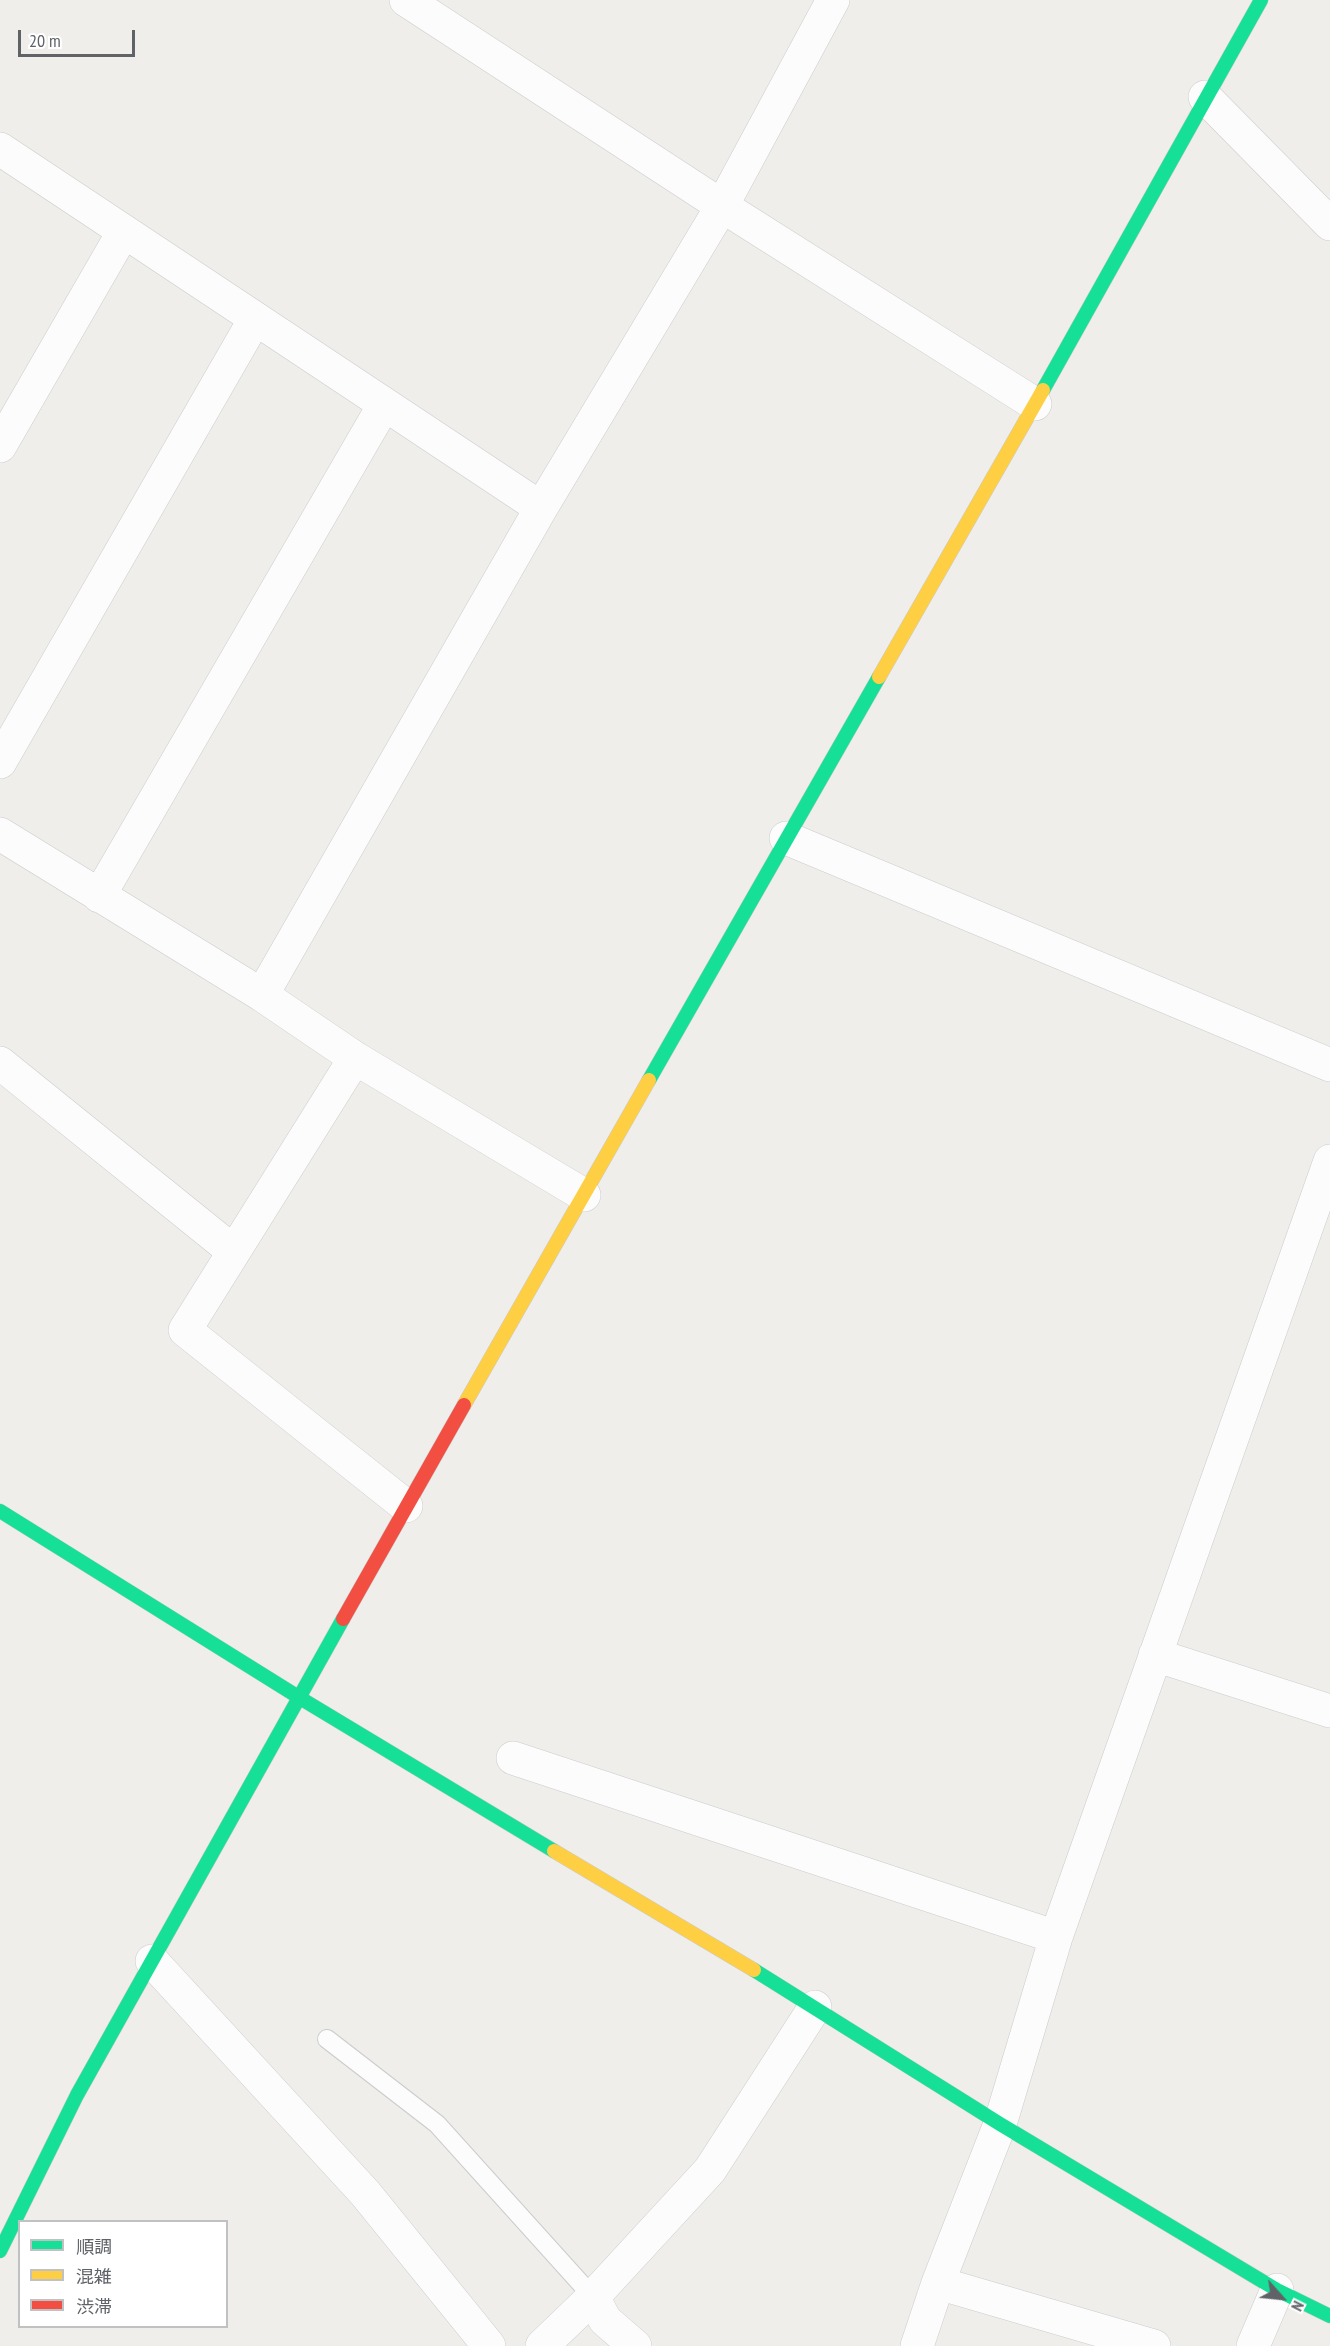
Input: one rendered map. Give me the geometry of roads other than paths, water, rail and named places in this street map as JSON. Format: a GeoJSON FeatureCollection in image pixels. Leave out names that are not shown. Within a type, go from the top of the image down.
{"type":"FeatureCollection","features":[{"type":"Feature","properties":{"kind":"street"},"geometry":{"type":"LineString","coordinates":[[406,0],[722,206],[1035,404]]}},
{"type":"Feature","properties":{"kind":"street"},"geometry":{"type":"LineString","coordinates":[[262,995],[541,508],[722,206],[833,0]]}},
{"type":"Feature","properties":{"kind":"street"},"geometry":{"type":"LineString","coordinates":[[20,2220],[77,2095],[406,1506],[1035,404],[1261,0]]}},
{"type":"Feature","properties":{"kind":"street"},"geometry":{"type":"LineString","coordinates":[[1205,97],[1330,224]]}},
{"type":"Feature","properties":{"kind":"street"},"geometry":{"type":"LineString","coordinates":[[4,161],[124,231],[541,508]]}},
{"type":"Feature","properties":{"kind":"street"},"geometry":{"type":"LineString","coordinates":[[0,446],[124,231]]}},
{"type":"Feature","properties":{"kind":"street"},"geometry":{"type":"LineString","coordinates":[[0,762],[255,319]]}},
{"type":"Feature","properties":{"kind":"street"},"geometry":{"type":"LineString","coordinates":[[99,896],[384,405]]}},
{"type":"Feature","properties":{"kind":"street"},"geometry":{"type":"LineString","coordinates":[[0,834],[262,995],[355,1058],[584,1195]]}},
{"type":"Feature","properties":{"kind":"street"},"geometry":{"type":"LineString","coordinates":[[786,838],[1330,1065]]}},
{"type":"Feature","properties":{"kind":"street"},"geometry":{"type":"LineString","coordinates":[[355,1058],[185,1330],[406,1506]]}},
{"type":"Feature","properties":{"kind":"street"},"geometry":{"type":"LineString","coordinates":[[0,1063],[233,1251]]}},
{"type":"Feature","properties":{"kind":"street"},"geometry":{"type":"LineString","coordinates":[[917,2346],[938,2283],[1000,2124],[1056,1937],[1330,1161]]}},
{"type":"Feature","properties":{"kind":"street"},"geometry":{"type":"LineString","coordinates":[[0,1511],[300,1698],[815,2007],[1000,2124],[1277,2290],[1330,2316]]}},
{"type":"Feature","properties":{"kind":"street"},"geometry":{"type":"LineString","coordinates":[[1155,1655],[1330,1712]]}},
{"type":"Feature","properties":{"kind":"street"},"geometry":{"type":"LineString","coordinates":[[513,1758],[1056,1937]]}},
{"type":"Feature","properties":{"kind":"street"},"geometry":{"type":"LineString","coordinates":[[152,1961],[365,2193],[489,2346]]}},
{"type":"Feature","properties":{"kind":"street"},"geometry":{"type":"LineString","coordinates":[[543,2346],[593,2297],[710,2170],[815,2007]]}},
{"type":"Feature","properties":{"kind":"street"},"geometry":{"type":"LineString","coordinates":[[9,2243],[18,2223]]}},
{"type":"Feature","properties":{"kind":"street"},"geometry":{"type":"LineString","coordinates":[[938,2283],[1154,2346]]}},
{"type":"Feature","properties":{"kind":"street"},"geometry":{"type":"LineString","coordinates":[[1253,2346],[1277,2290]]}},
{"type":"Feature","properties":{"kind":"street"},"geometry":{"type":"LineString","coordinates":[[593,2297],[605,2320],[635,2346]]}},
{"type":"Feature","properties":{"kind":"lane"},"geometry":{"type":"LineString","coordinates":[[327,2039],[436,2124],[593,2297]]}}]}
